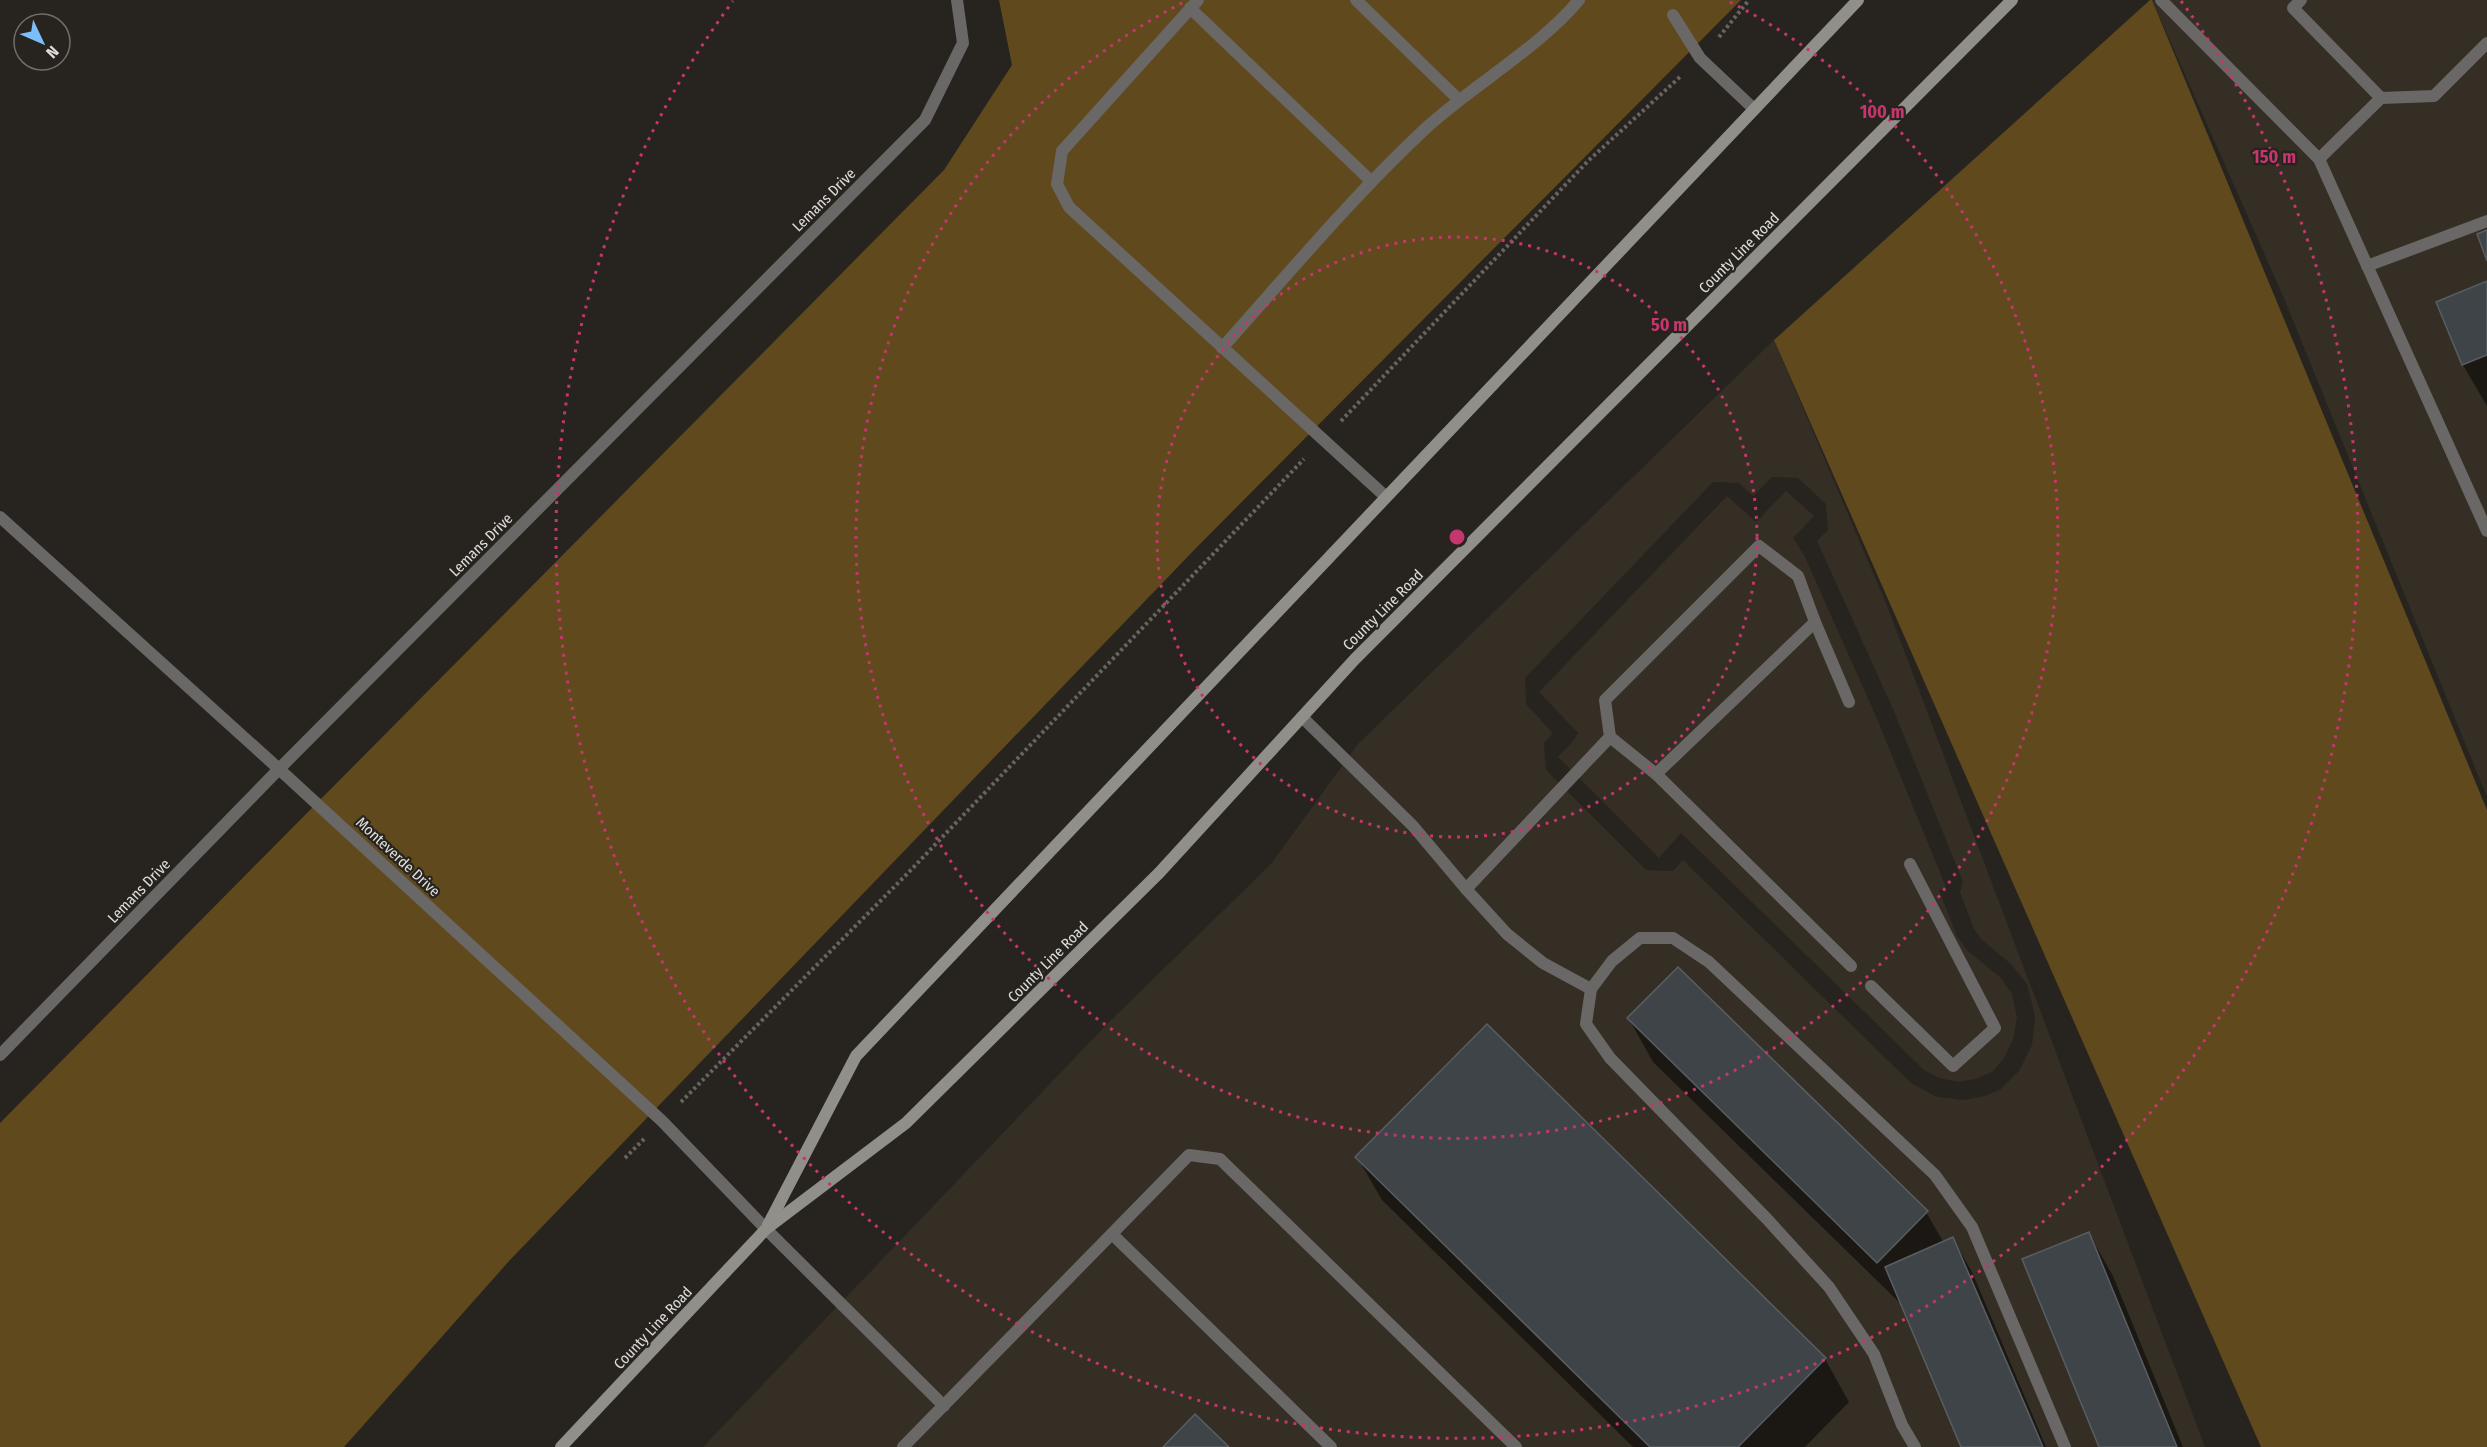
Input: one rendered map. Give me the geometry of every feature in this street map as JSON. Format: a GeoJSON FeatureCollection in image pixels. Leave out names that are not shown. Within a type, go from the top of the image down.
{"type":"FeatureCollection","features":[{"type":"Feature","properties":{"kind":"main road","name":"County Line Road"},"geometry":{"type":"LineString","coordinates":[[766,1229],[856,1056],[1857,0]]}},
{"type":"Feature","properties":{"kind":"main road","name":"County Line Road"},"geometry":{"type":"LineString","coordinates":[[561,1447],[766,1229],[906,1124],[1159,873],[1355,659],[2012,0]]}},
{"type":"Feature","properties":{"kind":"street","name":"Lemans Drive"},"geometry":{"type":"LineString","coordinates":[[0,1054],[279,769],[925,120],[963,43],[957,0]]}},
{"type":"Feature","properties":{"kind":"street"},"geometry":{"type":"LineString","coordinates":[[1356,0],[1458,100]]}},
{"type":"Feature","properties":{"kind":"street"},"geometry":{"type":"LineString","coordinates":[[1222,348],[1371,181],[1458,100],[1562,20],[1578,0]]}},
{"type":"Feature","properties":{"kind":"street"},"geometry":{"type":"LineString","coordinates":[[2161,0],[2319,159],[2487,531]]}},
{"type":"Feature","properties":{"kind":"street"},"geometry":{"type":"LineString","coordinates":[[1371,181],[1194,4],[1062,152],[1057,184],[1069,207],[1386,497]]}},
{"type":"Feature","properties":{"kind":"street"},"geometry":{"type":"LineString","coordinates":[[2297,4],[2381,98]]}},
{"type":"Feature","properties":{"kind":"street"},"geometry":{"type":"LineString","coordinates":[[1673,15],[1700,58],[1754,109]]}},
{"type":"Feature","properties":{"kind":"street"},"geometry":{"type":"LineString","coordinates":[[2319,159],[2381,98],[2434,96],[2487,43]]}},
{"type":"Feature","properties":{"kind":"street"},"geometry":{"type":"LineString","coordinates":[[2367,266],[2487,221]]}},
{"type":"Feature","properties":{"kind":"street","name":"Monteverde Drive"},"geometry":{"type":"LineString","coordinates":[[0,517],[279,769],[662,1121],[766,1229],[944,1406]]}},
{"type":"Feature","properties":{"kind":"street"},"geometry":{"type":"LineString","coordinates":[[1849,702],[1798,576],[1759,546],[1605,699],[1610,737],[1656,774],[1851,966]]}},
{"type":"Feature","properties":{"kind":"street"},"geometry":{"type":"LineString","coordinates":[[1656,774],[1815,622]]}},
{"type":"Feature","properties":{"kind":"street"},"geometry":{"type":"LineString","coordinates":[[1302,717],[1413,826],[1507,934],[1543,963],[1591,989]]}},
{"type":"Feature","properties":{"kind":"street"},"geometry":{"type":"LineString","coordinates":[[1466,889],[1610,737]]}},
{"type":"Feature","properties":{"kind":"street"},"geometry":{"type":"LineString","coordinates":[[1871,986],[1953,1066],[1995,1028],[1910,864]]}},
{"type":"Feature","properties":{"kind":"street"},"geometry":{"type":"LineString","coordinates":[[1915,1447],[1902,1425],[1874,1354],[1829,1287],[1767,1219],[1610,1058],[1586,1024],[1591,989],[1612,961],[1640,938],[1673,938],[1710,962],[1935,1175],[1972,1227],[2065,1447]]}},
{"type":"Feature","properties":{"kind":"street"},"geometry":{"type":"LineString","coordinates":[[903,1447],[1189,1155],[1220,1159],[1516,1447]]}},
{"type":"Feature","properties":{"kind":"street"},"geometry":{"type":"LineString","coordinates":[[1112,1234],[1331,1447]]}},
{"type":"Feature","properties":{"kind":"path"},"geometry":{"type":"LineString","coordinates":[[625,1158],[907,874],[1588,161],[1700,58],[1749,0]]}},
{"type":"Feature","properties":{"kind":"shaded area"},"geometry":{"type":"Polygon","coordinates":[[[999,0],[1741,0],[1198,546],[510,1260],[344,1447],[0,1447],[0,1123],[944,170],[1012,65],[999,0]]]}},
{"type":"Feature","properties":{"kind":"shaded area"},"geometry":{"type":"Polygon","coordinates":[[[2152,0],[2487,0],[2487,797],[2283,296],[2152,0]]]}},
{"type":"Feature","properties":{"kind":"shaded area"},"geometry":{"type":"Polygon","coordinates":[[[2152,0],[2487,810],[2487,1447],[2261,1447],[1774,340],[2152,0]]]}},
{"type":"Feature","properties":{"kind":"shaded area"},"geometry":{"type":"Polygon","coordinates":[[[1774,340],[1888,608],[2205,1447],[703,1447],[1109,1022],[1271,864],[1358,744],[1774,340]],[[1772,477],[1753,496],[1739,483],[1713,482],[1525,678],[1526,704],[1553,733],[1544,743],[1546,770],[1646,870],[1673,871],[1683,860],[1911,1083],[1937,1097],[1963,1100],[1985,1096],[2001,1089],[2019,1071],[2032,1045],[2035,1016],[2027,984],[2011,964],[1981,939],[1974,929],[1960,892],[1963,882],[1893,709],[1817,541],[1828,530],[1826,504],[1798,478],[1772,477]]]}},
{"type":"Feature","properties":{"kind":"shaded area"},"geometry":{"type":"Polygon","coordinates":[[[1786,491],[1814,516],[1793,538],[1804,555],[1875,714],[1946,887],[1939,890],[1957,936],[1967,950],[2001,978],[2012,994],[2017,1017],[2013,1040],[2004,1058],[1992,1072],[1975,1079],[1958,1082],[1939,1078],[1924,1070],[1681,833],[1659,858],[1558,757],[1578,733],[1539,692],[1727,496],[1756,522],[1786,491]]]}},
{"type":"Feature","properties":{"kind":"building"},"geometry":{"type":"Polygon","coordinates":[[[2487,230],[2487,261],[2477,234],[2487,230]]]}},
{"type":"Feature","properties":{"kind":"building"},"geometry":{"type":"Polygon","coordinates":[[[2487,281],[2487,355],[2462,365],[2436,302],[2487,281]]]}},
{"type":"Feature","properties":{"kind":"building"},"geometry":{"type":"Polygon","coordinates":[[[1678,967],[1928,1211],[1877,1263],[1627,1018],[1678,967]]]}},
{"type":"Feature","properties":{"kind":"building"},"geometry":{"type":"Polygon","coordinates":[[[1487,1024],[1826,1358],[1738,1447],[1650,1447],[1355,1157],[1487,1024]]]}},
{"type":"Feature","properties":{"kind":"building"},"geometry":{"type":"Polygon","coordinates":[[[2089,1232],[2177,1447],[2099,1447],[2022,1259],[2089,1232]]]}},
{"type":"Feature","properties":{"kind":"building"},"geometry":{"type":"Polygon","coordinates":[[[1953,1237],[2043,1447],[1961,1447],[1885,1267],[1953,1237]]]}},
{"type":"Feature","properties":{"kind":"building"},"geometry":{"type":"Polygon","coordinates":[[[1195,1414],[1229,1447],[1163,1447],[1195,1414]]]}}]}
